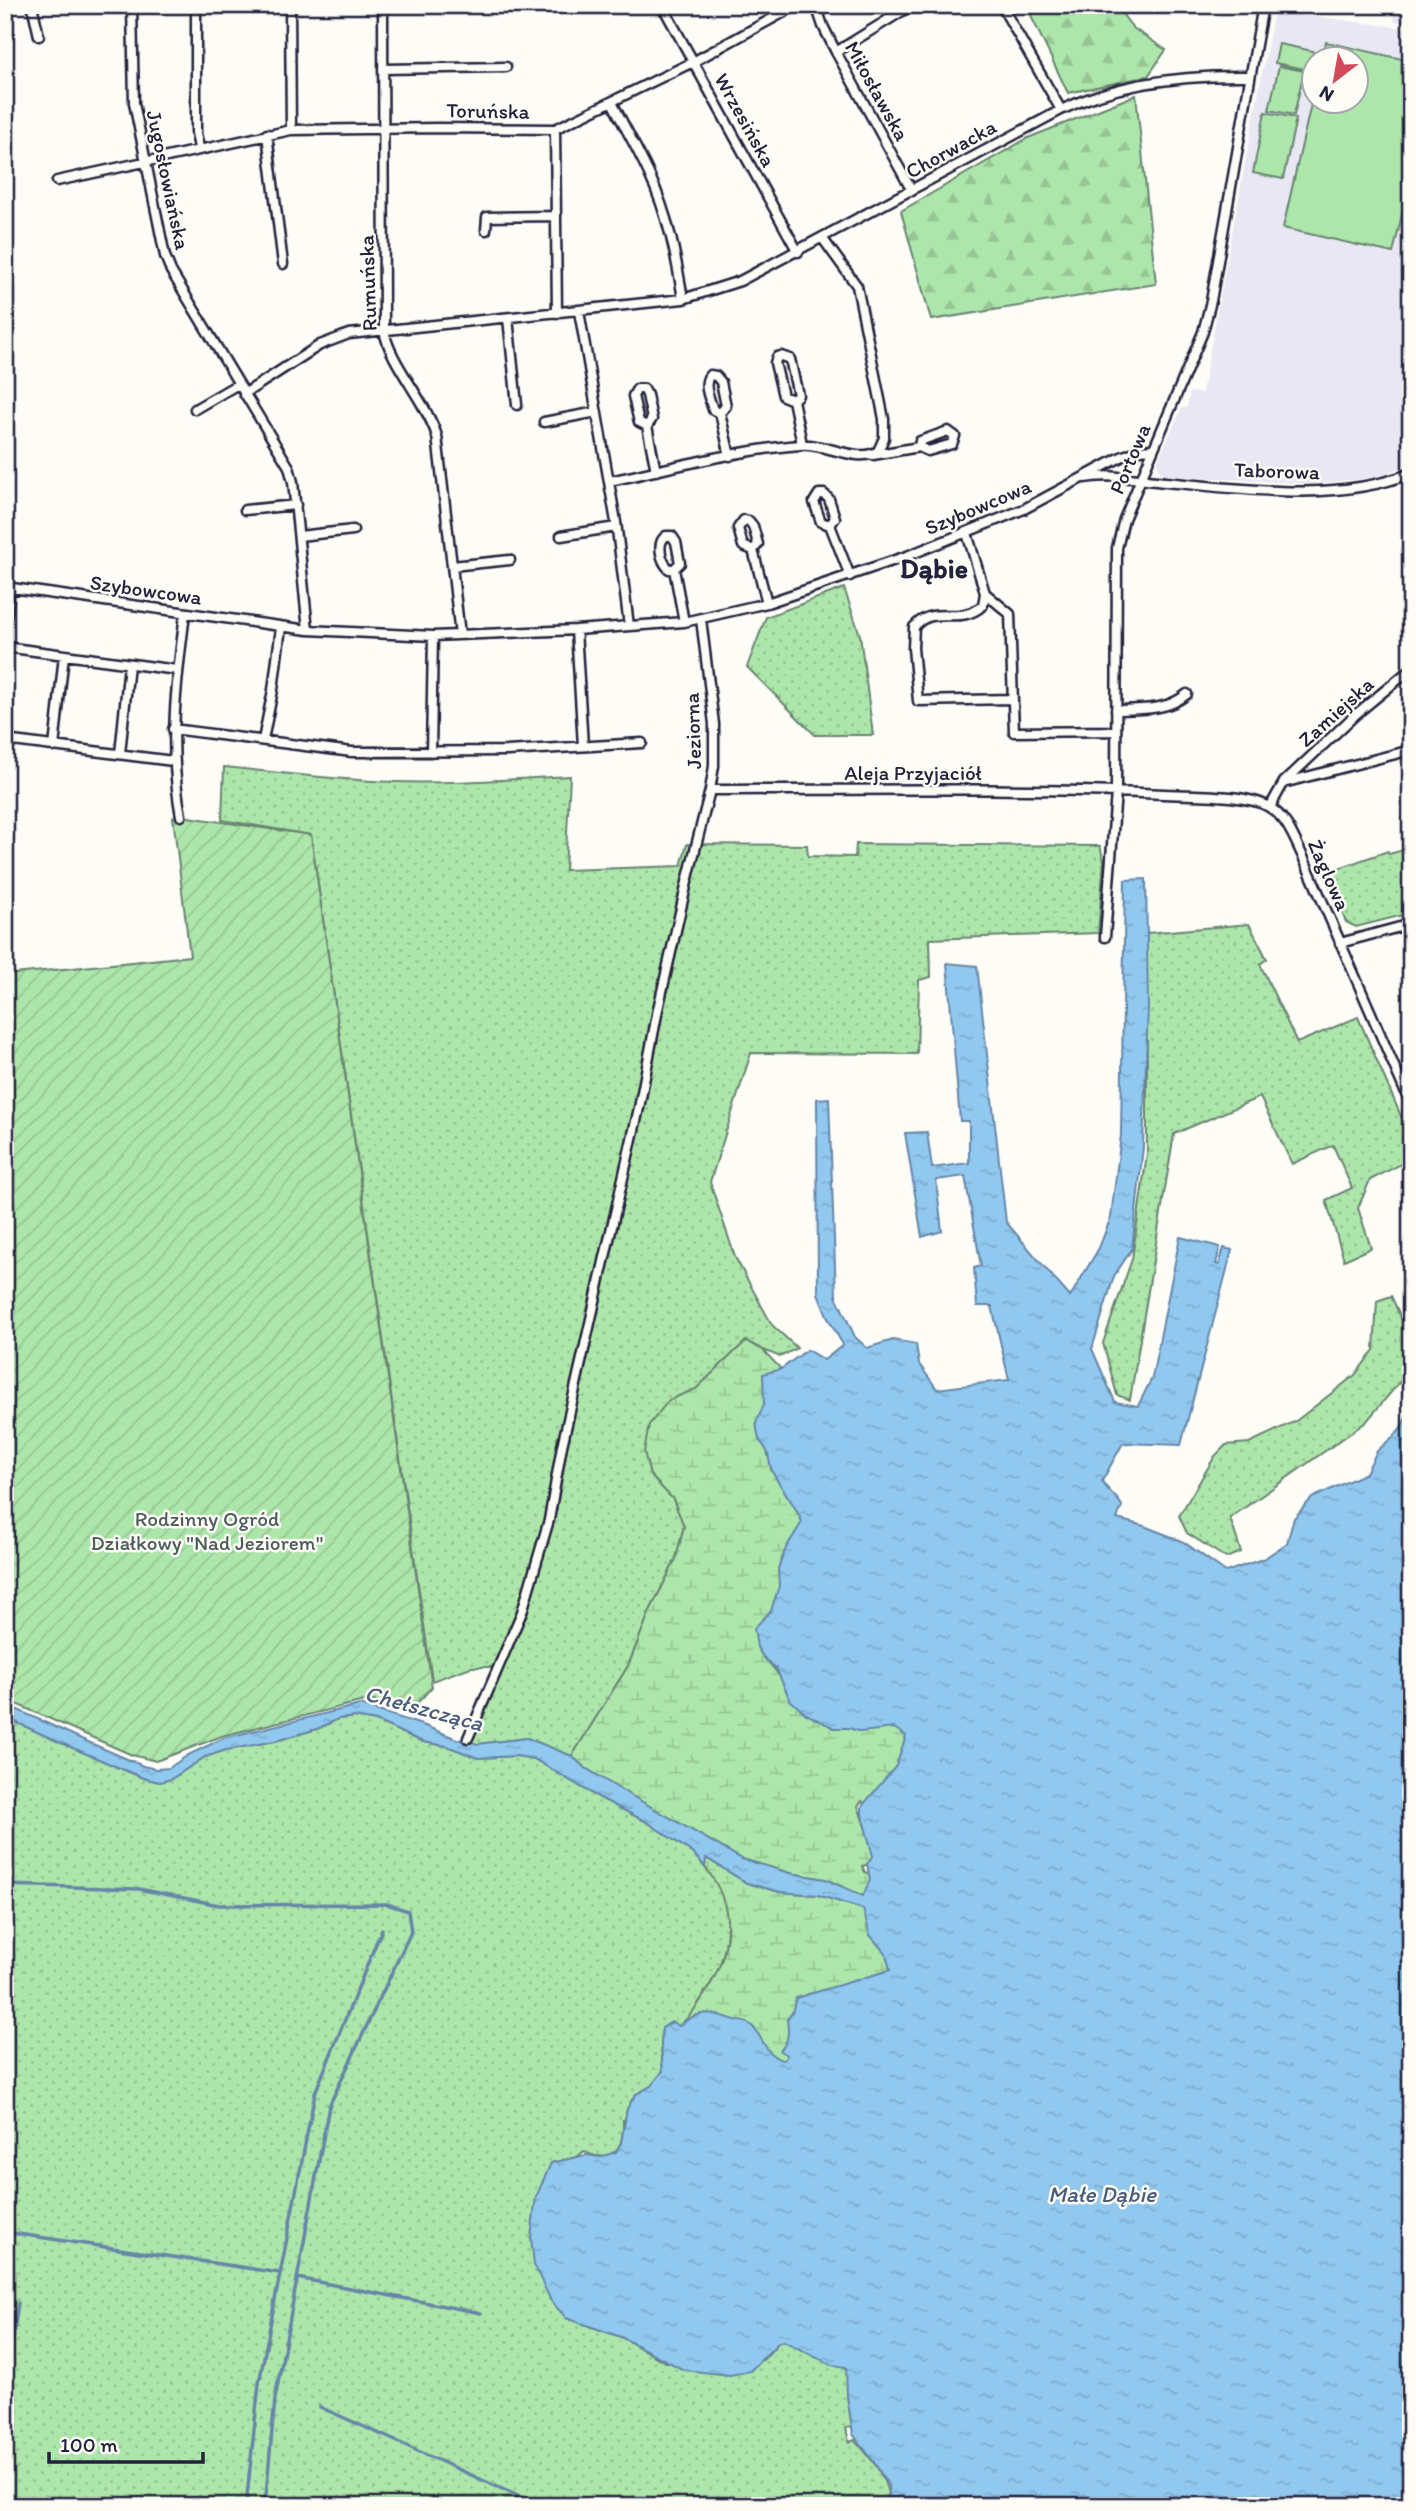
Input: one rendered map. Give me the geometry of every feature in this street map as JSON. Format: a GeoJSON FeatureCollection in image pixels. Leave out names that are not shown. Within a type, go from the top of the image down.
{"type":"FeatureCollection","features":[{"type":"Feature","properties":{"kind":"street"},"geometry":{"type":"LineString","coordinates":[[32,5],[40,36]]}},
{"type":"Feature","properties":{"kind":"street","name":"Jugosłowiańska"},"geometry":{"type":"LineString","coordinates":[[132,5],[134,103],[165,256],[171,271],[289,467],[296,505],[308,630]]}},
{"type":"Feature","properties":{"kind":"street"},"geometry":{"type":"LineString","coordinates":[[196,5],[196,133],[199,148]]}},
{"type":"Feature","properties":{"kind":"street"},"geometry":{"type":"LineString","coordinates":[[290,5],[291,130]]}},
{"type":"Feature","properties":{"kind":"street","name":"Rumuńska"},"geometry":{"type":"LineString","coordinates":[[383,5],[384,330],[391,350],[433,421],[437,436],[460,635]]}},
{"type":"Feature","properties":{"kind":"street","name":"Wrzesińska"},"geometry":{"type":"LineString","coordinates":[[662,5],[798,252]]}},
{"type":"Feature","properties":{"kind":"street"},"geometry":{"type":"LineString","coordinates":[[693,62],[797,5]]}},
{"type":"Feature","properties":{"kind":"street","name":"Miłosławska"},"geometry":{"type":"LineString","coordinates":[[816,5],[836,52],[912,191]]}},
{"type":"Feature","properties":{"kind":"street"},"geometry":{"type":"LineString","coordinates":[[836,52],[912,5]]}},
{"type":"Feature","properties":{"kind":"street"},"geometry":{"type":"LineString","coordinates":[[1001,5],[1060,110]]}},
{"type":"Feature","properties":{"kind":"street","name":"Portowa"},"geometry":{"type":"LineString","coordinates":[[1105,937],[1116,792],[1117,548],[1124,519],[1203,331],[1213,289],[1263,5]]}},
{"type":"Feature","properties":{"kind":"street","name":"Toruńska"},"geometry":{"type":"LineString","coordinates":[[57,181],[291,130],[555,129],[693,62]]}},
{"type":"Feature","properties":{"kind":"street"},"geometry":{"type":"LineString","coordinates":[[383,69],[506,67]]}},
{"type":"Feature","properties":{"kind":"street","name":"Chorwacka"},"geometry":{"type":"LineString","coordinates":[[244,394],[320,345],[349,334],[683,299],[724,288],[823,239],[1060,110],[1092,96],[1205,76],[1250,76]]}},
{"type":"Feature","properties":{"kind":"street"},"geometry":{"type":"LineString","coordinates":[[612,102],[650,176],[659,200],[673,242],[683,299]]}},
{"type":"Feature","properties":{"kind":"street"},"geometry":{"type":"LineString","coordinates":[[555,129],[557,313]]}},
{"type":"Feature","properties":{"kind":"street"},"geometry":{"type":"LineString","coordinates":[[267,134],[283,264]]}},
{"type":"Feature","properties":{"kind":"street"},"geometry":{"type":"LineString","coordinates":[[486,230],[487,217],[556,216]]}},
{"type":"Feature","properties":{"kind":"street"},"geometry":{"type":"LineString","coordinates":[[823,239],[857,286],[885,427],[882,446],[873,454]]}},
{"type":"Feature","properties":{"kind":"street"},"geometry":{"type":"LineString","coordinates":[[579,311],[617,527],[629,626]]}},
{"type":"Feature","properties":{"kind":"street"},"geometry":{"type":"LineString","coordinates":[[508,318],[517,405]]}},
{"type":"Feature","properties":{"kind":"street"},"geometry":{"type":"LineString","coordinates":[[780,355],[787,356],[791,362],[799,393],[793,400],[783,396],[775,363],[780,355]]}},
{"type":"Feature","properties":{"kind":"street"},"geometry":{"type":"LineString","coordinates":[[195,409],[238,384]]}},
{"type":"Feature","properties":{"kind":"street"},"geometry":{"type":"LineString","coordinates":[[793,400],[802,444]]}},
{"type":"Feature","properties":{"kind":"street"},"geometry":{"type":"LineString","coordinates":[[544,422],[597,412]]}},
{"type":"Feature","properties":{"kind":"street"},"geometry":{"type":"LineString","coordinates":[[720,413],[730,456]]}},
{"type":"Feature","properties":{"kind":"street"},"geometry":{"type":"LineString","coordinates":[[647,426],[656,471]]}},
{"type":"Feature","properties":{"kind":"street"},"geometry":{"type":"LineString","coordinates":[[609,481],[802,444],[864,456],[919,447]]}},
{"type":"Feature","properties":{"kind":"street","name":"Szybowcowa"},"geometry":{"type":"LineString","coordinates":[[8,587],[308,630],[433,636],[684,622],[767,603],[967,533],[1024,509],[1121,457],[1139,450],[1153,449]]}},
{"type":"Feature","properties":{"kind":"street","name":"Taborowa"},"geometry":{"type":"LineString","coordinates":[[1140,480],[1328,491],[1378,485],[1411,473]]}},
{"type":"Feature","properties":{"kind":"street","name":"Szybowcowa"},"geometry":{"type":"LineString","coordinates":[[1079,480],[1099,477],[1140,480]]}},
{"type":"Feature","properties":{"kind":"street"},"geometry":{"type":"LineString","coordinates":[[245,510],[296,505]]}},
{"type":"Feature","properties":{"kind":"street"},"geometry":{"type":"LineString","coordinates":[[830,526],[850,576]]}},
{"type":"Feature","properties":{"kind":"street"},"geometry":{"type":"LineString","coordinates":[[561,536],[617,527]]}},
{"type":"Feature","properties":{"kind":"street"},"geometry":{"type":"LineString","coordinates":[[299,536],[352,530]]}},
{"type":"Feature","properties":{"kind":"street"},"geometry":{"type":"LineString","coordinates":[[967,533],[985,593],[983,605],[969,615],[926,617],[914,627],[913,648],[918,701],[1011,699]]}},
{"type":"Feature","properties":{"kind":"street"},"geometry":{"type":"LineString","coordinates":[[752,550],[767,603]]}},
{"type":"Feature","properties":{"kind":"street"},"geometry":{"type":"LineString","coordinates":[[452,566],[510,560]]}},
{"type":"Feature","properties":{"kind":"street"},"geometry":{"type":"LineString","coordinates":[[674,569],[684,622]]}},
{"type":"Feature","properties":{"kind":"street"},"geometry":{"type":"LineString","coordinates":[[5,628],[8,587]]}},
{"type":"Feature","properties":{"kind":"street"},"geometry":{"type":"LineString","coordinates":[[985,593],[1010,614],[1014,732],[1116,731]]}},
{"type":"Feature","properties":{"kind":"street"},"geometry":{"type":"LineString","coordinates":[[181,816],[173,761],[173,729],[177,670],[185,614]]}},
{"type":"Feature","properties":{"kind":"street","name":"Jeziorna"},"geometry":{"type":"LineString","coordinates":[[468,1738],[522,1612],[549,1520],[562,1446],[639,1108],[658,1009],[710,790],[713,724],[701,619]]}},
{"type":"Feature","properties":{"kind":"street"},"geometry":{"type":"LineString","coordinates":[[262,740],[273,690],[281,627]]}},
{"type":"Feature","properties":{"kind":"street"},"geometry":{"type":"LineString","coordinates":[[576,630],[583,746]]}},
{"type":"Feature","properties":{"kind":"street"},"geometry":{"type":"LineString","coordinates":[[432,752],[433,636]]}},
{"type":"Feature","properties":{"kind":"street"},"geometry":{"type":"LineString","coordinates":[[5,647],[177,670]]}},
{"type":"Feature","properties":{"kind":"street"},"geometry":{"type":"LineString","coordinates":[[54,747],[64,655]]}},
{"type":"Feature","properties":{"kind":"street"},"geometry":{"type":"LineString","coordinates":[[120,754],[129,664]]}},
{"type":"Feature","properties":{"kind":"street","name":"Zamiejska"},"geometry":{"type":"LineString","coordinates":[[1270,807],[1284,782],[1355,715],[1411,669]]}},
{"type":"Feature","properties":{"kind":"street"},"geometry":{"type":"LineString","coordinates":[[1116,710],[1165,707],[1187,694]]}},
{"type":"Feature","properties":{"kind":"street"},"geometry":{"type":"LineString","coordinates":[[173,729],[352,752],[507,751],[642,743]]}},
{"type":"Feature","properties":{"kind":"street"},"geometry":{"type":"LineString","coordinates":[[5,740],[173,761]]}},
{"type":"Feature","properties":{"kind":"street"},"geometry":{"type":"LineString","coordinates":[[1284,782],[1411,750]]}},
{"type":"Feature","properties":{"kind":"street","name":"Aleja Przyjaciół"},"geometry":{"type":"LineString","coordinates":[[710,790],[1116,792]]}},
{"type":"Feature","properties":{"kind":"street"},"geometry":{"type":"LineString","coordinates":[[1116,792],[1246,800],[1270,807]]}},
{"type":"Feature","properties":{"kind":"street","name":"Żaglowa"},"geometry":{"type":"LineString","coordinates":[[1270,807],[1286,823],[1411,1105]]}},
{"type":"Feature","properties":{"kind":"street"},"geometry":{"type":"LineString","coordinates":[[1340,943],[1411,924]]}},
{"type":"Feature","properties":{"kind":"shaded area"},"geometry":{"type":"Polygon","coordinates":[[[1395,5],[1411,5],[1411,23],[1394,21],[1395,5]]]}},
{"type":"Feature","properties":{"kind":"shaded area"},"geometry":{"type":"Polygon","coordinates":[[[1274,11],[1411,29],[1411,463],[1386,474],[1311,484],[1164,475],[1157,462],[1182,408],[1187,408],[1190,392],[1202,393],[1274,11]]]}},
{"type":"Feature","properties":{"kind":"green space"},"geometry":{"type":"Polygon","coordinates":[[[1029,5],[1115,5],[1133,28],[1166,50],[1148,76],[1068,93],[1032,18],[1029,5]]]}},
{"type":"Feature","properties":{"kind":"green space"},"geometry":{"type":"Polygon","coordinates":[[[1326,42],[1344,46],[1325,46],[1326,42]]]}},
{"type":"Feature","properties":{"kind":"green space"},"geometry":{"type":"Polygon","coordinates":[[[1279,44],[1300,48],[1300,68],[1275,63],[1279,44]]]}},
{"type":"Feature","properties":{"kind":"green space"},"geometry":{"type":"Polygon","coordinates":[[[1370,52],[1411,61],[1411,177],[1393,253],[1283,228],[1308,116],[1370,116],[1370,52]]]}},
{"type":"Feature","properties":{"kind":"green space"},"geometry":{"type":"Polygon","coordinates":[[[1279,66],[1300,70],[1300,89],[1294,115],[1269,110],[1279,66]]]}},
{"type":"Feature","properties":{"kind":"green space"},"geometry":{"type":"Polygon","coordinates":[[[1136,95],[1156,284],[931,320],[901,211],[1028,138],[1136,95]]]}},
{"type":"Feature","properties":{"kind":"green space"},"geometry":{"type":"Polygon","coordinates":[[[1265,112],[1296,118],[1283,179],[1253,173],[1265,112]]]}},
{"type":"Feature","properties":{"kind":"green space"},"geometry":{"type":"Polygon","coordinates":[[[844,588],[860,635],[873,735],[815,735],[747,667],[766,617],[844,588]]]}},
{"type":"Feature","properties":{"kind":"green space"},"geometry":{"type":"Polygon","coordinates":[[[224,767],[394,782],[460,782],[570,776],[565,870],[681,866],[687,844],[807,845],[808,856],[855,857],[856,844],[1100,846],[1104,861],[1098,933],[930,939],[931,977],[919,980],[917,1054],[751,1053],[710,1182],[735,1257],[772,1325],[797,1348],[780,1357],[745,1342],[696,1389],[669,1400],[650,1475],[673,1499],[684,1525],[676,1559],[650,1611],[628,1666],[572,1756],[527,1738],[471,1743],[502,1667],[471,1667],[432,1681],[311,835],[222,820],[224,767]]]}},
{"type":"Feature","properties":{"kind":"green space","name":"Rodzinny Ogród Działkowy \"Nad Jeziorem\""},"geometry":{"type":"Polygon","coordinates":[[[173,817],[311,835],[432,1687],[413,1708],[368,1700],[222,1736],[156,1761],[132,1755],[5,1699],[5,975],[190,956],[173,817]]]}},
{"type":"Feature","properties":{"kind":"green space"},"geometry":{"type":"Polygon","coordinates":[[[1411,848],[1411,913],[1356,927],[1346,922],[1324,873],[1388,851],[1389,854],[1411,848]]]}},
{"type":"Feature","properties":{"kind":"green space"},"geometry":{"type":"Polygon","coordinates":[[[1249,924],[1267,959],[1260,964],[1297,1043],[1358,1017],[1411,1139],[1411,1159],[1370,1180],[1358,1208],[1371,1248],[1344,1260],[1326,1200],[1352,1188],[1333,1145],[1292,1164],[1260,1097],[1174,1134],[1130,1400],[1117,1395],[1103,1343],[1132,1259],[1147,1154],[1147,933],[1249,924]]]}},
{"type":"Feature","properties":{"kind":"green space"},"geometry":{"type":"Polygon","coordinates":[[[1391,1296],[1411,1339],[1411,1367],[1366,1422],[1230,1518],[1241,1552],[1226,1558],[1187,1533],[1179,1516],[1215,1456],[1226,1445],[1249,1443],[1296,1421],[1355,1375],[1374,1350],[1377,1301],[1391,1296]]]}},
{"type":"Feature","properties":{"kind":"green space"},"geometry":{"type":"Polygon","coordinates":[[[746,1341],[763,1350],[781,1369],[766,1448],[770,1456],[771,1471],[810,1498],[764,1636],[757,1647],[782,1680],[955,1699],[871,1805],[862,1801],[858,1806],[877,1862],[862,1866],[865,1872],[884,1880],[863,1896],[825,1879],[790,1873],[742,1859],[611,1784],[572,1756],[628,1666],[650,1611],[676,1559],[684,1526],[673,1499],[650,1475],[644,1452],[649,1425],[669,1400],[696,1389],[746,1341]]]}},
{"type":"Feature","properties":{"kind":"green space"},"geometry":{"type":"Polygon","coordinates":[[[5,1717],[143,1778],[160,1782],[171,1779],[205,1757],[226,1750],[275,1741],[317,1729],[338,1719],[355,1717],[376,1721],[423,1742],[447,1746],[478,1758],[517,1756],[534,1759],[647,1822],[693,1853],[718,1883],[728,1914],[726,1943],[719,1970],[690,2017],[661,2044],[663,2071],[651,2086],[635,2095],[627,2109],[621,2143],[616,2152],[599,2156],[584,2151],[577,2157],[551,2163],[566,2318],[621,2337],[665,2362],[763,2360],[784,2340],[815,2357],[847,2367],[847,2396],[852,2427],[846,2428],[849,2442],[855,2440],[878,2470],[886,2486],[890,2506],[5,2506],[5,1717]]]}},
{"type":"Feature","properties":{"kind":"green space"},"geometry":{"type":"Polygon","coordinates":[[[706,1858],[747,1883],[780,1892],[818,1895],[863,1909],[907,1955],[798,2051],[638,2169],[590,2156],[608,2155],[618,2148],[629,2105],[653,2084],[663,2071],[662,2028],[672,2022],[679,2026],[684,2022],[717,1972],[726,1941],[726,1911],[715,1881],[705,1867],[706,1858]]]}},
{"type":"Feature","properties":{"kind":"water","name":"Małe Dąbie"},"geometry":{"type":"Polygon","coordinates":[[[1146,879],[1148,1006],[1143,1147],[1132,1249],[1114,1276],[1092,1349],[1115,1402],[1138,1406],[1152,1378],[1180,1237],[1220,1247],[1216,1264],[1219,1265],[1224,1248],[1232,1250],[1181,1445],[1123,1443],[1102,1481],[1122,1506],[1117,1519],[1182,1541],[1226,1572],[1265,1558],[1287,1543],[1294,1518],[1312,1498],[1366,1473],[1377,1451],[1399,1431],[1411,1409],[1411,2506],[890,2506],[888,2485],[853,2434],[846,2367],[832,2365],[784,2341],[779,2342],[750,2371],[730,2375],[684,2370],[621,2337],[566,2318],[551,2301],[534,2265],[531,2237],[536,2197],[551,2163],[586,2155],[600,2157],[616,2152],[621,2143],[627,2109],[635,2095],[651,2086],[663,2071],[662,2028],[672,2022],[679,2026],[700,2014],[719,2015],[751,2025],[769,2051],[784,2060],[787,2055],[780,2051],[787,2040],[787,2019],[792,2013],[796,1998],[890,1970],[886,1954],[870,1935],[863,1909],[818,1895],[780,1892],[747,1883],[706,1858],[705,1867],[693,1853],[647,1822],[534,1759],[517,1756],[478,1758],[447,1746],[423,1742],[376,1721],[355,1717],[338,1719],[317,1729],[275,1741],[226,1750],[205,1757],[171,1779],[160,1782],[143,1778],[5,1717],[5,1704],[143,1766],[156,1769],[169,1768],[188,1755],[224,1738],[360,1705],[478,1744],[527,1738],[572,1756],[611,1784],[742,1859],[790,1873],[825,1879],[863,1896],[870,1880],[867,1864],[873,1856],[862,1806],[896,1766],[906,1736],[894,1728],[861,1732],[849,1728],[834,1728],[806,1714],[790,1700],[776,1668],[763,1657],[757,1647],[754,1628],[771,1611],[779,1586],[778,1569],[786,1548],[802,1522],[774,1475],[766,1449],[759,1440],[756,1423],[764,1404],[763,1374],[781,1369],[807,1350],[824,1360],[843,1345],[818,1293],[817,1099],[829,1098],[836,1296],[855,1337],[867,1348],[893,1340],[916,1344],[919,1364],[937,1389],[1009,1380],[992,1306],[977,1306],[974,1268],[981,1266],[965,1176],[936,1180],[942,1231],[922,1237],[905,1133],[927,1132],[932,1168],[969,1163],[969,1121],[960,1121],[947,963],[977,966],[1006,1222],[1070,1297],[1099,1248],[1111,1217],[1121,1135],[1125,880],[1146,879]]]}},
{"type":"Feature","properties":{"kind":"waterway"},"geometry":{"type":"LineString","coordinates":[[5,1885],[139,1889],[219,1905],[387,1904],[408,1911],[411,1932],[329,2106],[275,2399],[265,2506]]}},
{"type":"Feature","properties":{"kind":"waterway"},"geometry":{"type":"LineString","coordinates":[[246,2506],[259,2383],[315,2093],[382,1929]]}},
{"type":"Feature","properties":{"kind":"waterway"},"geometry":{"type":"LineString","coordinates":[[5,2232],[280,2273]]}},
{"type":"Feature","properties":{"kind":"waterway"},"geometry":{"type":"LineString","coordinates":[[5,2256],[9,2232]]}},
{"type":"Feature","properties":{"kind":"waterway"},"geometry":{"type":"LineString","coordinates":[[297,2278],[481,2313]]}},
{"type":"Feature","properties":{"kind":"waterway"},"geometry":{"type":"LineString","coordinates":[[5,2394],[18,2303]]}},
{"type":"Feature","properties":{"kind":"waterway"},"geometry":{"type":"LineString","coordinates":[[320,2407],[540,2506]]}},
{"type":"Feature","properties":{"kind":"district","name":"Dąbie"},"geometry":{"type":"Point","coordinates":[934,568]}},
{"type":"Feature","properties":{"kind":"water label","name":"Chełszcząca"},"geometry":{"type":"Point","coordinates":[424,1708]}}]}
